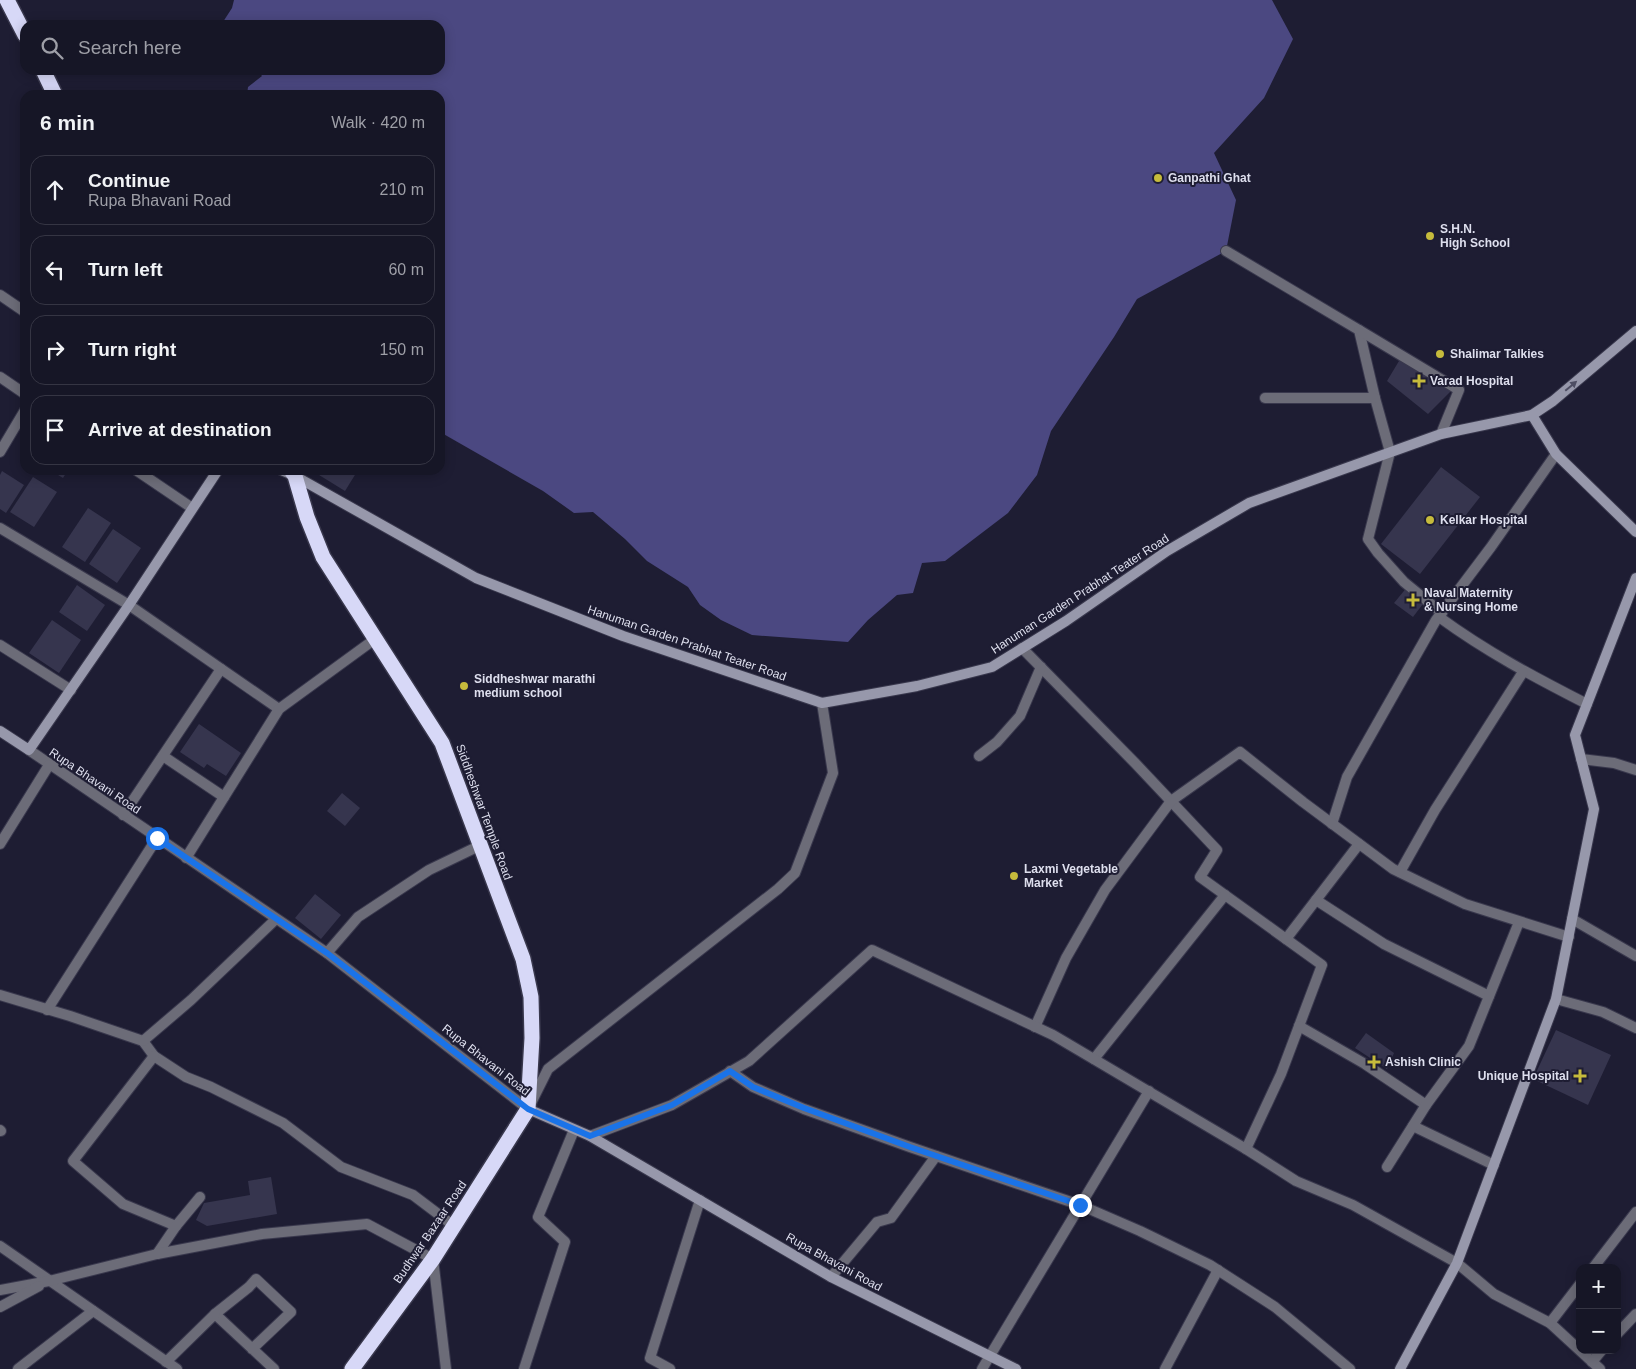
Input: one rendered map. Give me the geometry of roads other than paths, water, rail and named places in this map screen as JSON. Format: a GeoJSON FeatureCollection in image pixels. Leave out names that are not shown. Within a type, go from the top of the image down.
{"type":"FeatureCollection","features":[{"type":"Feature","properties":{"kind":"highway"},"geometry":{"type":"LineString","coordinates":[[7,0],[20,25]]}},
{"type":"Feature","properties":{"kind":"highway"},"geometry":{"type":"LineString","coordinates":[[45,75],[53,90]]}},
{"type":"Feature","properties":{"kind":"highway","name":"Siddheshwar Temple Road"},"geometry":{"type":"LineString","coordinates":[[294,475],[323,558],[442,743],[481,845],[522,959],[531,997],[532,1038],[528,1109]]}},
{"type":"Feature","properties":{"kind":"highway","name":"Budhwar Bazaar Road"},"geometry":{"type":"LineString","coordinates":[[352,1369],[433,1259],[528,1109]]}},
{"type":"Feature","properties":{"kind":"street"},"geometry":{"type":"LineString","coordinates":[[1226,250],[1459,390],[1441,434]]}},
{"type":"Feature","properties":{"kind":"street"},"geometry":{"type":"LineString","coordinates":[[0,295],[20,309]]}},
{"type":"Feature","properties":{"kind":"street"},"geometry":{"type":"LineString","coordinates":[[1359,330],[1390,452],[1368,540],[1404,582],[1463,635],[1523,672],[1587,704]]}},
{"type":"Feature","properties":{"kind":"street","name":"Hanuman Garden Prabhat Teater Road"},"geometry":{"type":"LineString","coordinates":[[296,475],[476,578],[623,636],[822,703],[917,686],[992,667],[1074,615],[1167,551],[1249,502],[1441,434],[1532,415],[1553,401],[1636,331]]}},
{"type":"Feature","properties":{"kind":"street"},"geometry":{"type":"LineString","coordinates":[[0,377],[20,391]]}},
{"type":"Feature","properties":{"kind":"street"},"geometry":{"type":"LineString","coordinates":[[1265,398],[1375,398]]}},
{"type":"Feature","properties":{"kind":"street"},"geometry":{"type":"LineString","coordinates":[[1532,415],[1556,454],[1636,532]]}},
{"type":"Feature","properties":{"kind":"street"},"geometry":{"type":"LineString","coordinates":[[0,452],[20,418]]}},
{"type":"Feature","properties":{"kind":"street"},"geometry":{"type":"LineString","coordinates":[[1332,824],[1347,777],[1440,615],[1556,454]]}},
{"type":"Feature","properties":{"kind":"street"},"geometry":{"type":"LineString","coordinates":[[143,475],[192,508]]}},
{"type":"Feature","properties":{"kind":"street"},"geometry":{"type":"LineString","coordinates":[[29,750],[129,605],[215,475]]}},
{"type":"Feature","properties":{"kind":"street"},"geometry":{"type":"LineString","coordinates":[[0,528],[129,605],[278,709]]}},
{"type":"Feature","properties":{"kind":"street"},"geometry":{"type":"LineString","coordinates":[[1400,1369],[1457,1263],[1556,999],[1594,809],[1575,734],[1636,578]]}},
{"type":"Feature","properties":{"kind":"street"},"geometry":{"type":"LineString","coordinates":[[186,858],[278,709],[376,639]]}},
{"type":"Feature","properties":{"kind":"street"},"geometry":{"type":"LineString","coordinates":[[0,645],[71,690]]}},
{"type":"Feature","properties":{"kind":"street"},"geometry":{"type":"LineString","coordinates":[[1022,648],[1217,850],[1200,877],[1322,965],[1281,1074],[1246,1149]]}},
{"type":"Feature","properties":{"kind":"street"},"geometry":{"type":"LineString","coordinates":[[979,756],[997,742],[1020,716],[1041,667]]}},
{"type":"Feature","properties":{"kind":"street"},"geometry":{"type":"LineString","coordinates":[[123,815],[221,669]]}},
{"type":"Feature","properties":{"kind":"street"},"geometry":{"type":"LineString","coordinates":[[1400,872],[1435,810],[1523,672]]}},
{"type":"Feature","properties":{"kind":"street"},"geometry":{"type":"LineString","coordinates":[[528,1109],[548,1069],[778,889],[795,872],[833,773],[822,703]]}},
{"type":"Feature","properties":{"kind":"street","name":"Rupa Bhavani Road"},"geometry":{"type":"LineString","coordinates":[[0,731],[327,953],[528,1109],[590,1136],[832,1277],[1016,1369]]}},
{"type":"Feature","properties":{"kind":"street"},"geometry":{"type":"LineString","coordinates":[[1034,1027],[1066,958],[1105,890],[1171,801],[1240,752],[1332,824],[1400,872],[1465,904],[1569,937]]}},
{"type":"Feature","properties":{"kind":"street"},"geometry":{"type":"LineString","coordinates":[[163,756],[224,797]]}},
{"type":"Feature","properties":{"kind":"street"},"geometry":{"type":"LineString","coordinates":[[1581,759],[1614,763],[1636,770]]}},
{"type":"Feature","properties":{"kind":"street"},"geometry":{"type":"LineString","coordinates":[[0,844],[49,765]]}},
{"type":"Feature","properties":{"kind":"street"},"geometry":{"type":"LineString","coordinates":[[47,1010],[157,838]]}},
{"type":"Feature","properties":{"kind":"street"},"geometry":{"type":"LineString","coordinates":[[1286,939],[1359,844]]}},
{"type":"Feature","properties":{"kind":"street"},"geometry":{"type":"LineString","coordinates":[[327,953],[358,917],[429,870],[481,845]]}},
{"type":"Feature","properties":{"kind":"street"},"geometry":{"type":"LineString","coordinates":[[1094,1060],[1225,895]]}},
{"type":"Feature","properties":{"kind":"street"},"geometry":{"type":"LineString","coordinates":[[1316,900],[1384,944],[1489,996]]}},
{"type":"Feature","properties":{"kind":"street"},"geometry":{"type":"LineString","coordinates":[[143,1041],[191,1000],[276,919]]}},
{"type":"Feature","properties":{"kind":"street"},"geometry":{"type":"LineString","coordinates":[[1572,920],[1636,956]]}},
{"type":"Feature","properties":{"kind":"street"},"geometry":{"type":"LineString","coordinates":[[1387,1167],[1426,1105],[1469,1046],[1519,922]]}},
{"type":"Feature","properties":{"kind":"street"},"geometry":{"type":"LineString","coordinates":[[590,1136],[672,1105],[749,1061],[872,950],[1053,1035],[1246,1149],[1296,1181],[1353,1206],[1457,1263],[1494,1294],[1550,1323],[1596,1365]]}},
{"type":"Feature","properties":{"kind":"street"},"geometry":{"type":"LineString","coordinates":[[0,995],[143,1041],[154,1056],[186,1077],[211,1087],[283,1123],[341,1167],[413,1195],[454,1226]]}},
{"type":"Feature","properties":{"kind":"street"},"geometry":{"type":"LineString","coordinates":[[1556,999],[1603,1012],[1636,1028]]}},
{"type":"Feature","properties":{"kind":"street"},"geometry":{"type":"LineString","coordinates":[[1299,1026],[1365,1064],[1426,1105]]}},
{"type":"Feature","properties":{"kind":"street"},"geometry":{"type":"LineString","coordinates":[[154,1056],[73,1161],[123,1204],[176,1226]]}},
{"type":"Feature","properties":{"kind":"street"},"geometry":{"type":"LineString","coordinates":[[730,1071],[753,1087],[804,1108],[936,1156],[1080,1205],[1140,1231],[1218,1270],[1275,1307],[1350,1369]]}},
{"type":"Feature","properties":{"kind":"street"},"geometry":{"type":"LineString","coordinates":[[982,1369],[1149,1092]]}},
{"type":"Feature","properties":{"kind":"street"},"geometry":{"type":"LineString","coordinates":[[1413,1126],[1494,1165]]}},
{"type":"Feature","properties":{"kind":"street"},"geometry":{"type":"LineString","coordinates":[[524,1369],[565,1242],[538,1217],[574,1130]]}},
{"type":"Feature","properties":{"kind":"street"},"geometry":{"type":"LineString","coordinates":[[832,1277],[877,1222],[891,1218],[936,1156]]}},
{"type":"Feature","properties":{"kind":"street"},"geometry":{"type":"LineString","coordinates":[[157,1254],[200,1196]]}},
{"type":"Feature","properties":{"kind":"street"},"geometry":{"type":"LineString","coordinates":[[666,1368],[650,1358],[700,1200]]}},
{"type":"Feature","properties":{"kind":"street"},"geometry":{"type":"LineString","coordinates":[[1596,1264],[1636,1212]]}},
{"type":"Feature","properties":{"kind":"street"},"geometry":{"type":"LineString","coordinates":[[0,1290],[49,1281],[157,1254],[262,1234],[367,1224],[433,1259],[446,1369]]}},
{"type":"Feature","properties":{"kind":"street"},"geometry":{"type":"LineString","coordinates":[[0,1246],[177,1369]]}},
{"type":"Feature","properties":{"kind":"street"},"geometry":{"type":"LineString","coordinates":[[1165,1369],[1218,1270]]}},
{"type":"Feature","properties":{"kind":"street"},"geometry":{"type":"LineString","coordinates":[[166,1362],[214,1314],[249,1287],[256,1279],[290,1312],[252,1349]]}},
{"type":"Feature","properties":{"kind":"street"},"geometry":{"type":"LineString","coordinates":[[0,1307],[49,1281]]}},
{"type":"Feature","properties":{"kind":"street"},"geometry":{"type":"LineString","coordinates":[[1550,1323],[1576,1289]]}},
{"type":"Feature","properties":{"kind":"street"},"geometry":{"type":"LineString","coordinates":[[18,1369],[94,1312]]}},
{"type":"Feature","properties":{"kind":"street"},"geometry":{"type":"LineString","coordinates":[[214,1314],[274,1369]]}},
{"type":"Feature","properties":{"kind":"street"},"geometry":{"type":"LineString","coordinates":[[1621,1330],[1636,1314]]}},
{"type":"Feature","properties":{"kind":"place","name":"Ganpathi Ghat"},"geometry":{"type":"Point","coordinates":[1158,178]}},
{"type":"Feature","properties":{"kind":"place","name":"S.H.N. High School"},"geometry":{"type":"Point","coordinates":[1430,236]}},
{"type":"Feature","properties":{"kind":"place","name":"Shalimar Talkies"},"geometry":{"type":"Point","coordinates":[1440,354]}},
{"type":"Feature","properties":{"kind":"place","name":"Varad Hospital"},"geometry":{"type":"Point","coordinates":[1419,381]}},
{"type":"Feature","properties":{"kind":"place","name":"Kelkar Hospital"},"geometry":{"type":"Point","coordinates":[1430,520]}},
{"type":"Feature","properties":{"kind":"place","name":"Naval Maternity & Nursing Home"},"geometry":{"type":"Point","coordinates":[1413,600]}},
{"type":"Feature","properties":{"kind":"place","name":"Siddheshwar marathi medium school"},"geometry":{"type":"Point","coordinates":[464,686]}},
{"type":"Feature","properties":{"kind":"place","name":"Laxmi Vegetable Market"},"geometry":{"type":"Point","coordinates":[1014,876]}},
{"type":"Feature","properties":{"kind":"place","name":"Ashish Clinic"},"geometry":{"type":"Point","coordinates":[1374,1062]}},
{"type":"Feature","properties":{"kind":"place","name":"Unique Hospital"},"geometry":{"type":"Point","coordinates":[1580,1076]}}]}
